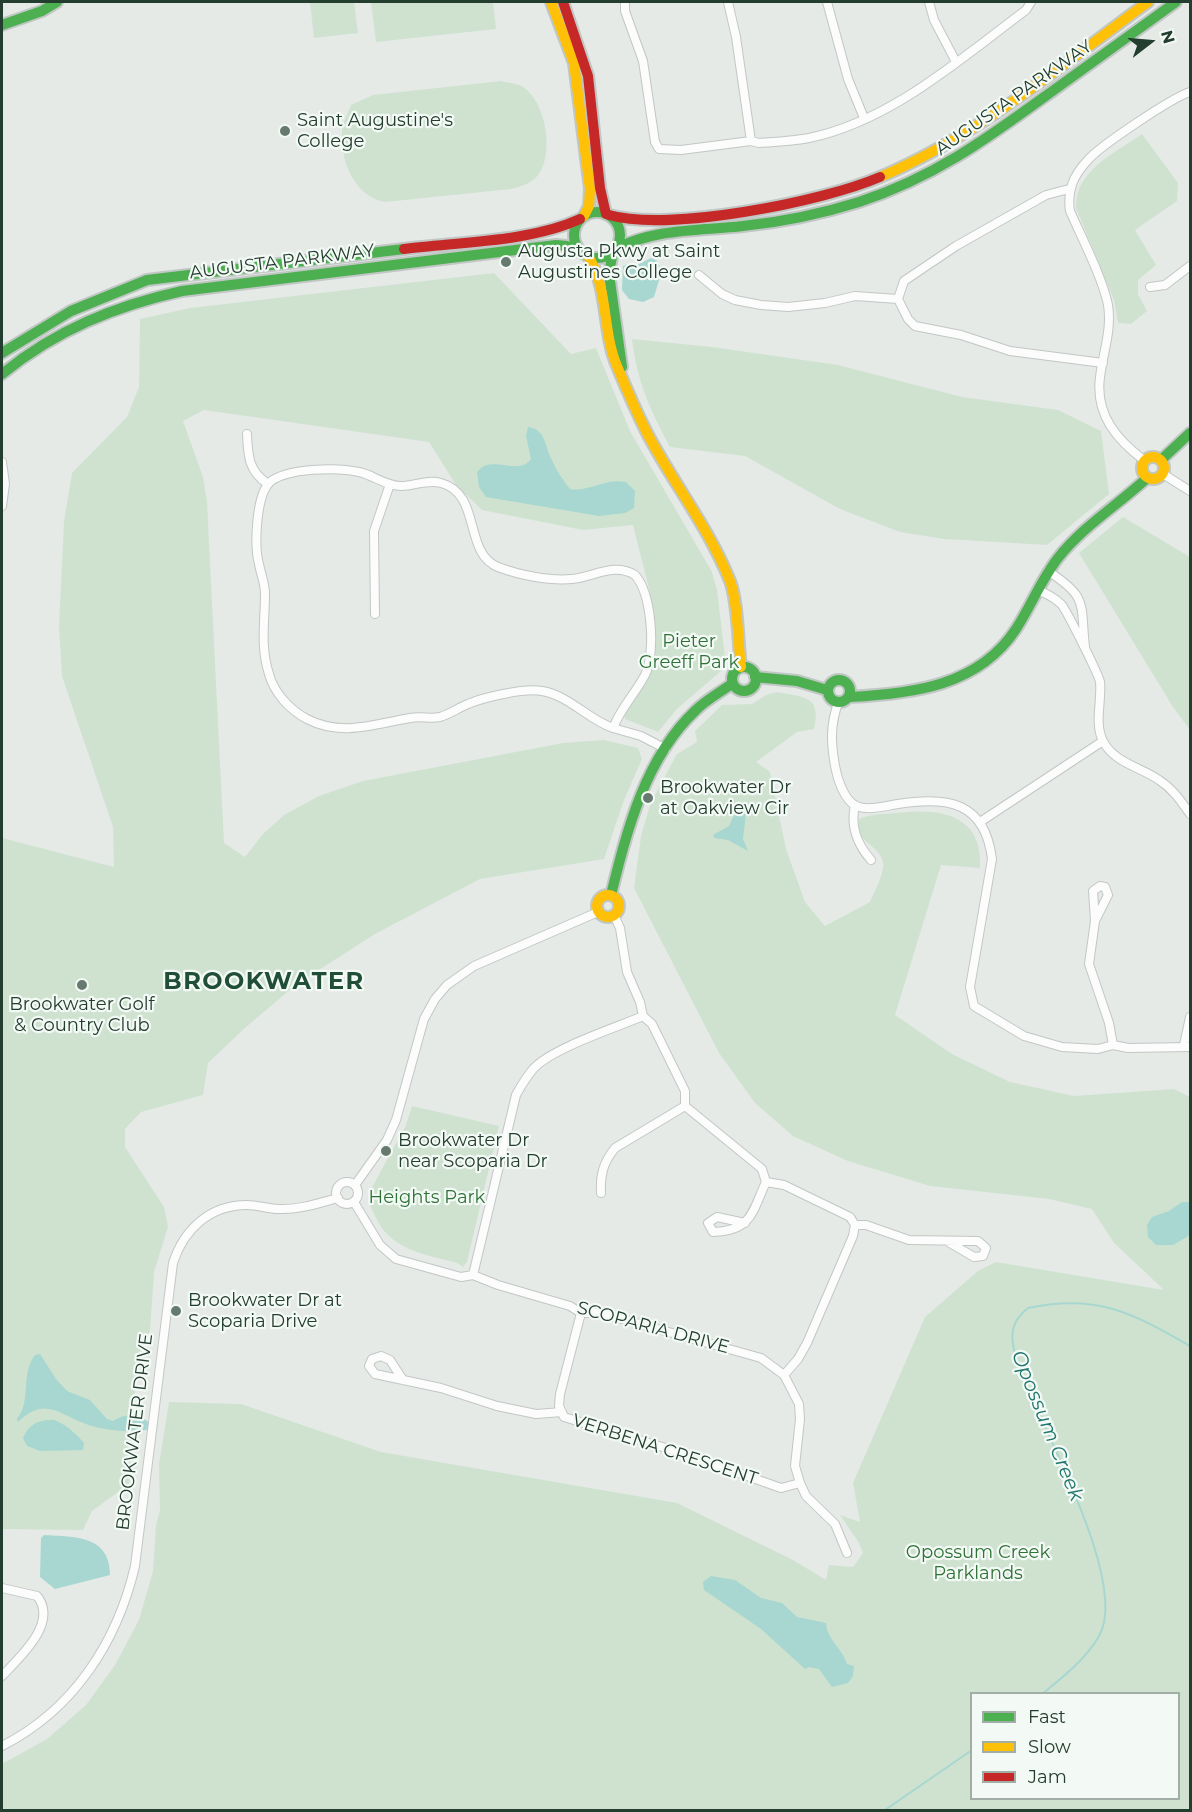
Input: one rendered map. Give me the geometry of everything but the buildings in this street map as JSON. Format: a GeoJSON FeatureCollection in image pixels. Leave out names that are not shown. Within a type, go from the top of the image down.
{"type":"FeatureCollection","features":[{"type":"Feature","properties":{"kind":"main road"},"geometry":{"type":"LineString","coordinates":[[2,25],[42,11],[57,2]]}},
{"type":"Feature","properties":{"kind":"main road"},"geometry":{"type":"LineString","coordinates":[[551,2],[570,52],[578,87],[590,189],[589,206],[574,238],[594,265],[600,285],[609,346],[647,433],[722,562],[730,583],[741,667]]}},
{"type":"Feature","properties":{"kind":"main road"},"geometry":{"type":"LineString","coordinates":[[563,2],[588,76],[600,189],[608,214],[620,231],[609,274],[618,343],[628,388]]}},
{"type":"Feature","properties":{"kind":"main road","name":"AUGUSTA PARKWAY"},"geometry":{"type":"LineString","coordinates":[[608,214],[622,220],[643,221],[749,210],[803,201],[871,181],[938,150],[973,128],[1148,2]]}},
{"type":"Feature","properties":{"kind":"main road","name":"AUGUSTA PARKWAY"},"geometry":{"type":"LineString","coordinates":[[614,250],[643,237],[746,226],[815,215],[851,207],[893,192],[935,173],[966,154],[1176,2]]}},
{"type":"Feature","properties":{"kind":"main road"},"geometry":{"type":"LineString","coordinates":[[582,217],[595,212],[608,214]]}},
{"type":"Feature","properties":{"kind":"main road","name":"AUGUSTA PARKWAY"},"geometry":{"type":"LineString","coordinates":[[2,353],[54,317],[105,294],[147,280],[529,234],[563,227],[582,217]]}},
{"type":"Feature","properties":{"kind":"main road","name":"AUGUSTA PARKWAY"},"geometry":{"type":"LineString","coordinates":[[2,374],[46,340],[94,316],[162,295],[556,245],[567,246],[586,255]]}},
{"type":"Feature","properties":{"kind":"main road"},"geometry":{"type":"LineString","coordinates":[[586,255],[601,257],[614,250]]}},
{"type":"Feature","properties":{"kind":"main road"},"geometry":{"type":"LineString","coordinates":[[1161,460],[1170,448],[1191,433]]}},
{"type":"Feature","properties":{"kind":"main road"},"geometry":{"type":"LineString","coordinates":[[1154,457],[1161,460],[1164,467],[1163,474],[1154,479],[1148,478],[1143,472],[1145,461],[1154,457]]}},
{"type":"Feature","properties":{"kind":"main road"},"geometry":{"type":"LineString","coordinates":[[849,697],[849,685],[843,681],[832,682],[827,690],[829,697],[838,703],[849,697],[931,688],[957,680],[978,670],[995,656],[1009,639],[1048,571],[1074,540],[1148,478]]}},
{"type":"Feature","properties":{"kind":"main road"},"geometry":{"type":"LineString","coordinates":[[741,667],[749,668],[755,677],[754,685],[747,690],[739,690],[733,683],[733,674],[741,667]]}},
{"type":"Feature","properties":{"kind":"main road"},"geometry":{"type":"LineString","coordinates":[[755,677],[797,681],[827,690]]}},
{"type":"Feature","properties":{"kind":"main road"},"geometry":{"type":"LineString","coordinates":[[611,896],[639,800],[666,748],[697,708],[733,683]]}},
{"type":"Feature","properties":{"kind":"main road"},"geometry":{"type":"LineString","coordinates":[[611,896],[619,906],[614,915],[604,917],[598,912],[598,899],[611,896]]}},
{"type":"Feature","properties":{"kind":"street"},"geometry":{"type":"LineString","coordinates":[[625,2],[625,10],[643,61],[655,142],[659,149],[681,150],[751,141],[810,138],[864,118],[922,87],[1026,10],[1031,2]]}},
{"type":"Feature","properties":{"kind":"street"},"geometry":{"type":"LineString","coordinates":[[728,2],[736,37],[751,141]]}},
{"type":"Feature","properties":{"kind":"street"},"geometry":{"type":"LineString","coordinates":[[827,2],[848,79],[864,118]]}},
{"type":"Feature","properties":{"kind":"street"},"geometry":{"type":"LineString","coordinates":[[929,2],[934,20],[956,62]]}},
{"type":"Feature","properties":{"kind":"street"},"geometry":{"type":"LineString","coordinates":[[1145,461],[1124,445],[1107,422],[1100,404],[1100,378],[1108,342],[1108,305],[1070,211],[1069,189],[1088,159],[1166,103],[1191,92]]}},
{"type":"Feature","properties":{"kind":"street"},"geometry":{"type":"LineString","coordinates":[[1069,189],[1056,190],[1015,215],[974,235],[904,280],[898,299],[908,319],[915,326],[962,335],[1010,351],[1103,363]]}},
{"type":"Feature","properties":{"kind":"street"},"geometry":{"type":"LineString","coordinates":[[1150,287],[1165,285],[1191,266]]}},
{"type":"Feature","properties":{"kind":"street"},"geometry":{"type":"LineString","coordinates":[[699,276],[722,294],[735,300],[760,305],[788,307],[825,303],[855,296],[898,299]]}},
{"type":"Feature","properties":{"kind":"street"},"geometry":{"type":"LineString","coordinates":[[247,434],[248,460],[260,479],[268,484]]}},
{"type":"Feature","properties":{"kind":"street"},"geometry":{"type":"LineString","coordinates":[[2,462],[5,484],[2,506]]}},
{"type":"Feature","properties":{"kind":"street"},"geometry":{"type":"LineString","coordinates":[[613,728],[625,702],[645,675],[650,658],[650,618],[644,590],[635,575],[618,569],[573,579],[538,577],[496,566],[485,559],[467,507],[456,490],[441,483],[402,486],[343,470],[288,473],[268,484],[259,504],[258,550],[265,595],[262,625],[264,656],[277,692],[305,718],[330,728],[366,728],[413,717],[438,718],[481,700],[528,691],[543,691],[558,697],[598,723],[613,728],[641,736],[666,748]]}},
{"type":"Feature","properties":{"kind":"street"},"geometry":{"type":"LineString","coordinates":[[1163,474],[1191,491]]}},
{"type":"Feature","properties":{"kind":"street"},"geometry":{"type":"LineString","coordinates":[[375,614],[374,531],[390,484]]}},
{"type":"Feature","properties":{"kind":"street"},"geometry":{"type":"LineString","coordinates":[[1048,571],[1074,590],[1081,602],[1086,651]]}},
{"type":"Feature","properties":{"kind":"street"},"geometry":{"type":"LineString","coordinates":[[1037,590],[1052,596],[1065,610],[1098,672],[1100,694],[1098,726],[1103,741],[1123,761],[1145,771],[1170,788],[1191,814]]}},
{"type":"Feature","properties":{"kind":"street"},"geometry":{"type":"LineString","coordinates":[[838,703],[831,727],[837,777],[846,795],[855,806],[869,807],[930,800],[945,801],[974,814],[990,839],[992,859],[970,987],[974,1005],[1024,1036],[1062,1047],[1098,1049],[1113,1045],[1128,1048],[1187,1046],[1191,1017]]}},
{"type":"Feature","properties":{"kind":"street"},"geometry":{"type":"LineString","coordinates":[[980,822],[1103,741]]}},
{"type":"Feature","properties":{"kind":"street"},"geometry":{"type":"LineString","coordinates":[[855,806],[852,823],[860,847],[871,860]]}},
{"type":"Feature","properties":{"kind":"street","name":"BROOKWATER DRIVE"},"geometry":{"type":"LineString","coordinates":[[338,1198],[338,1187],[349,1182],[355,1185],[387,1140],[396,1120],[421,1026],[435,999],[447,986],[474,966],[598,912]]}},
{"type":"Feature","properties":{"kind":"street"},"geometry":{"type":"LineString","coordinates":[[614,915],[620,928],[627,972],[640,1002],[643,1016],[652,1024],[685,1090],[685,1106]]}},
{"type":"Feature","properties":{"kind":"street"},"geometry":{"type":"LineString","coordinates":[[1095,921],[1089,964],[1109,1023],[1113,1045]]}},
{"type":"Feature","properties":{"kind":"street"},"geometry":{"type":"LineString","coordinates":[[473,1275],[516,1095],[524,1081],[535,1067],[551,1056],[643,1016]]}},
{"type":"Feature","properties":{"kind":"street"},"geometry":{"type":"LineString","coordinates":[[685,1106],[762,1169],[766,1182],[745,1222]]}},
{"type":"Feature","properties":{"kind":"street"},"geometry":{"type":"LineString","coordinates":[[601,1193],[600,1175],[607,1158],[615,1148],[685,1106]]}},
{"type":"Feature","properties":{"kind":"street"},"geometry":{"type":"LineString","coordinates":[[766,1182],[784,1185],[850,1217],[855,1225],[853,1236],[807,1343],[798,1359],[784,1375]]}},
{"type":"Feature","properties":{"kind":"street"},"geometry":{"type":"LineString","coordinates":[[354,1202],[358,1194],[355,1185]]}},
{"type":"Feature","properties":{"kind":"street","name":"BROOKWATER DRIVE"},"geometry":{"type":"LineString","coordinates":[[2,1746],[45,1718],[64,1702],[89,1673],[105,1648],[124,1607],[135,1566],[173,1263],[184,1237],[207,1216],[232,1206],[248,1205],[281,1209],[338,1198],[346,1203],[354,1202]]}},
{"type":"Feature","properties":{"kind":"street","name":"SCOPARIA DRIVE"},"geometry":{"type":"LineString","coordinates":[[354,1202],[375,1238],[396,1259],[461,1277],[473,1275],[498,1285],[570,1306],[584,1313],[601,1313],[761,1358],[784,1375],[799,1404],[800,1419],[795,1466],[800,1483],[806,1496],[835,1524],[847,1552]]}},
{"type":"Feature","properties":{"kind":"street"},"geometry":{"type":"LineString","coordinates":[[855,1225],[872,1227],[909,1240],[936,1240],[950,1243]]}},
{"type":"Feature","properties":{"kind":"street","name":"VERBENA CRESCENT"},"geometry":{"type":"LineString","coordinates":[[586,1302],[560,1394],[562,1412],[570,1421],[682,1453],[781,1488],[800,1483]]}},
{"type":"Feature","properties":{"kind":"street"},"geometry":{"type":"LineString","coordinates":[[403,1380],[536,1414],[562,1412]]}},
{"type":"Feature","properties":{"kind":"street"},"geometry":{"type":"LineString","coordinates":[[2,1588],[38,1596],[45,1613],[42,1624],[25,1652],[2,1676]]}},
{"type":"Feature","properties":{"kind":"green space"},"geometry":{"type":"Polygon","coordinates":[[[310,2],[354,2],[358,33],[314,38],[310,2]]]}},
{"type":"Feature","properties":{"kind":"green space"},"geometry":{"type":"Polygon","coordinates":[[[371,2],[493,2],[496,29],[376,42],[371,2]]]}},
{"type":"Feature","properties":{"kind":"green space"},"geometry":{"type":"Polygon","coordinates":[[[501,81],[523,87],[531,94],[542,115],[547,141],[546,153],[544,165],[533,180],[511,189],[385,202],[374,199],[358,185],[347,166],[342,143],[343,125],[351,105],[373,95],[501,81]]]}},
{"type":"Feature","properties":{"kind":"green space"},"geometry":{"type":"Polygon","coordinates":[[[1142,134],[1178,183],[1177,201],[1135,230],[1156,265],[1138,280],[1138,294],[1147,311],[1131,324],[1118,323],[1114,300],[1076,208],[1077,195],[1082,183],[1098,164],[1142,134]]]}},
{"type":"Feature","properties":{"kind":"green space","name":"Brookwater Golf & Country Club"},"geometry":{"type":"Polygon","coordinates":[[[494,273],[571,354],[596,348],[630,431],[712,572],[717,590],[725,657],[721,671],[677,709],[658,732],[625,719],[624,713],[649,674],[654,657],[655,638],[651,600],[633,525],[583,530],[482,510],[456,485],[429,442],[204,410],[183,421],[203,477],[207,502],[224,843],[245,857],[263,834],[284,815],[319,796],[363,781],[563,743],[604,740],[638,748],[642,759],[624,800],[604,859],[480,879],[375,934],[297,984],[246,1027],[208,1063],[203,1095],[141,1112],[125,1129],[125,1147],[164,1207],[168,1227],[154,1272],[150,1331],[137,1357],[129,1484],[92,1511],[83,1530],[2,1529],[2,838],[114,867],[113,827],[62,676],[59,626],[64,521],[72,473],[127,417],[139,387],[140,319],[190,308],[494,273]]]}},
{"type":"Feature","properties":{"kind":"green space"},"geometry":{"type":"Polygon","coordinates":[[[632,339],[712,347],[838,365],[962,397],[1058,410],[1101,431],[1109,494],[1047,545],[944,539],[900,532],[840,509],[745,456],[670,447],[645,395],[637,369],[632,339]]]}},
{"type":"Feature","properties":{"kind":"green space"},"geometry":{"type":"Polygon","coordinates":[[[1123,517],[1190,557],[1190,730],[1173,707],[1079,553],[1123,517]]]}},
{"type":"Feature","properties":{"kind":"green space","name":"Opossum Creek Parklands"},"geometry":{"type":"Polygon","coordinates":[[[777,692],[803,697],[813,704],[815,710],[814,729],[797,732],[756,762],[770,772],[786,849],[805,902],[825,926],[870,902],[881,877],[883,862],[881,856],[862,838],[858,826],[859,819],[877,814],[928,812],[942,814],[966,825],[974,836],[979,850],[980,868],[941,865],[895,1015],[952,1054],[1010,1082],[1074,1096],[1174,1089],[1190,1097],[1190,1810],[2,1810],[2,1764],[47,1739],[86,1705],[115,1665],[139,1620],[153,1571],[156,1525],[160,1510],[159,1464],[169,1402],[241,1404],[381,1452],[677,1503],[793,1560],[826,1580],[829,1565],[853,1567],[863,1553],[840,1515],[860,1522],[853,1483],[925,1317],[978,1271],[996,1262],[1164,1290],[1114,1243],[1092,1209],[1049,1199],[930,1186],[848,1161],[793,1136],[755,1103],[719,1053],[634,888],[641,836],[651,802],[677,754],[697,742],[695,731],[722,705],[752,704],[766,695],[777,692]]]}},
{"type":"Feature","properties":{"kind":"green space","name":"Heights Park"},"geometry":{"type":"Polygon","coordinates":[[[412,1106],[499,1126],[467,1262],[463,1267],[457,1263],[409,1249],[399,1243],[381,1227],[370,1205],[369,1193],[406,1125],[412,1106]]]}},
{"type":"Feature","properties":{"kind":"water"},"geometry":{"type":"Polygon","coordinates":[[[651,258],[656,260],[662,270],[654,297],[643,302],[629,299],[622,290],[623,266],[628,264],[635,266],[651,258]]]}},
{"type":"Feature","properties":{"kind":"water"},"geometry":{"type":"Polygon","coordinates":[[[528,427],[539,431],[542,435],[549,455],[570,489],[583,489],[618,481],[626,482],[635,491],[634,508],[625,513],[599,516],[486,497],[479,487],[477,472],[490,464],[519,466],[526,464],[531,459],[526,436],[528,427]]]}},
{"type":"Feature","properties":{"kind":"water"},"geometry":{"type":"Polygon","coordinates":[[[740,802],[746,813],[743,839],[748,851],[728,840],[714,838],[713,835],[729,826],[740,802]]]}},
{"type":"Feature","properties":{"kind":"water"},"geometry":{"type":"Polygon","coordinates":[[[1182,1202],[1190,1202],[1190,1235],[1173,1245],[1156,1245],[1148,1237],[1147,1225],[1152,1217],[1169,1211],[1182,1202]]]}},
{"type":"Feature","properties":{"kind":"water"},"geometry":{"type":"Polygon","coordinates":[[[40,1354],[56,1379],[67,1391],[90,1400],[107,1419],[113,1421],[123,1416],[137,1416],[151,1424],[150,1429],[118,1431],[100,1428],[59,1412],[44,1409],[28,1414],[18,1422],[17,1419],[24,1403],[28,1371],[35,1355],[40,1354]]]}},
{"type":"Feature","properties":{"kind":"water"},"geometry":{"type":"Polygon","coordinates":[[[44,1420],[54,1420],[66,1426],[84,1443],[83,1450],[40,1451],[27,1446],[23,1438],[31,1426],[44,1420]]]}},
{"type":"Feature","properties":{"kind":"water"},"geometry":{"type":"Polygon","coordinates":[[[44,1535],[79,1538],[97,1545],[104,1552],[110,1575],[55,1589],[40,1577],[41,1538],[44,1535]]]}},
{"type":"Feature","properties":{"kind":"water"},"geometry":{"type":"Polygon","coordinates":[[[711,1576],[735,1580],[761,1598],[782,1603],[797,1617],[826,1623],[829,1634],[847,1664],[854,1666],[853,1676],[848,1683],[832,1687],[819,1669],[809,1667],[805,1669],[761,1629],[704,1590],[703,1582],[711,1576]]]}},
{"type":"Feature","properties":{"kind":"waterway","name":"Opossum Creek"},"geometry":{"type":"LineString","coordinates":[[1044,1692],[1074,1667],[1099,1636],[1105,1613],[1103,1582],[1081,1510],[1018,1363],[1012,1341],[1015,1323],[1028,1308],[1052,1304],[1094,1305],[1113,1309],[1150,1324],[1190,1346]]}},
{"type":"Feature","properties":{"kind":"waterway","name":"Opossum Creek"},"geometry":{"type":"LineString","coordinates":[[885,1810],[970,1751]]}},
{"type":"Feature","properties":{"kind":"traffic: fast"},"geometry":{"type":"LineString","coordinates":[[2,25],[42,11],[57,2]]}},
{"type":"Feature","properties":{"kind":"traffic: fast"},"geometry":{"type":"LineString","coordinates":[[615,249],[630,242],[662,234],[758,224],[816,214],[859,202],[911,181],[980,142],[1176,2]]}},
{"type":"Feature","properties":{"kind":"traffic: fast"},"geometry":{"type":"LineString","coordinates":[[597,212],[613,219],[620,235],[613,251],[597,258],[581,251],[574,235],[581,219],[597,212]]}},
{"type":"Feature","properties":{"kind":"traffic: fast"},"geometry":{"type":"LineString","coordinates":[[2,374],[22,358],[65,332],[110,312],[182,291],[556,245],[567,246],[585,254]]}},
{"type":"Feature","properties":{"kind":"traffic: fast"},"geometry":{"type":"LineString","coordinates":[[2,353],[71,311],[147,280],[404,249]]}},
{"type":"Feature","properties":{"kind":"traffic: fast"},"geometry":{"type":"LineString","coordinates":[[613,251],[609,274],[622,367]]}},
{"type":"Feature","properties":{"kind":"traffic: fast"},"geometry":{"type":"LineString","coordinates":[[1161,460],[1190,433]]}},
{"type":"Feature","properties":{"kind":"traffic: fast"},"geometry":{"type":"LineString","coordinates":[[849,697],[920,689],[964,675],[983,663],[1001,648],[1016,629],[1046,575],[1068,546],[1147,478]]}},
{"type":"Feature","properties":{"kind":"traffic: fast"},"geometry":{"type":"LineString","coordinates":[[744,667],[752,671],[756,679],[752,687],[744,691],[736,687],[732,679],[736,671],[744,667]]}},
{"type":"Feature","properties":{"kind":"traffic: fast"},"geometry":{"type":"LineString","coordinates":[[755,677],[797,681],[827,690]]}},
{"type":"Feature","properties":{"kind":"traffic: fast"},"geometry":{"type":"LineString","coordinates":[[835,680],[843,680],[850,687],[850,691],[850,695],[843,702],[835,702],[828,695],[828,687],[835,680]]}},
{"type":"Feature","properties":{"kind":"traffic: fast"},"geometry":{"type":"LineString","coordinates":[[611,895],[631,821],[640,796],[663,750],[696,710],[733,683]]}},
{"type":"Feature","properties":{"kind":"traffic: slow"},"geometry":{"type":"LineString","coordinates":[[551,2],[574,63],[590,189],[589,206],[584,216]]}},
{"type":"Feature","properties":{"kind":"traffic: slow"},"geometry":{"type":"LineString","coordinates":[[880,177],[952,141],[986,120],[1148,2]]}},
{"type":"Feature","properties":{"kind":"traffic: slow"},"geometry":{"type":"LineString","coordinates":[[588,256],[599,282],[609,339],[617,366],[647,433],[712,543],[733,589],[741,667]]}},
{"type":"Feature","properties":{"kind":"traffic: slow"},"geometry":{"type":"LineString","coordinates":[[1153,457],[1161,460],[1164,468],[1161,476],[1153,479],[1145,476],[1142,468],[1145,460],[1153,457]]}},
{"type":"Feature","properties":{"kind":"traffic: slow"},"geometry":{"type":"LineString","coordinates":[[608,895],[616,898],[619,906],[616,914],[608,917],[600,914],[597,906],[600,898],[608,895]]}},
{"type":"Feature","properties":{"kind":"traffic: jam"},"geometry":{"type":"LineString","coordinates":[[563,2],[588,76],[600,188],[606,214]]}},
{"type":"Feature","properties":{"kind":"traffic: jam"},"geometry":{"type":"LineString","coordinates":[[609,215],[668,220],[745,212],[822,196],[880,177]]}},
{"type":"Feature","properties":{"kind":"traffic: jam"},"geometry":{"type":"LineString","coordinates":[[404,249],[517,237],[560,227],[580,219]]}},
{"type":"Feature","properties":{"kind":"place","name":"Saint Augustine's College"},"geometry":{"type":"Point","coordinates":[285,131]}},
{"type":"Feature","properties":{"kind":"place","name":"Augusta Pkwy at Saint Augustines College"},"geometry":{"type":"Point","coordinates":[506,262]}},
{"type":"Feature","properties":{"kind":"place","name":"Brookwater Dr at Oakview Cir"},"geometry":{"type":"Point","coordinates":[648,798]}},
{"type":"Feature","properties":{"kind":"place","name":"Brookwater Golf & Country Club"},"geometry":{"type":"Point","coordinates":[82,985]}},
{"type":"Feature","properties":{"kind":"place","name":"Brookwater Dr near Scoparia Dr"},"geometry":{"type":"Point","coordinates":[386,1151]}},
{"type":"Feature","properties":{"kind":"place","name":"Brookwater Dr at Scoparia Drive"},"geometry":{"type":"Point","coordinates":[176,1311]}},
{"type":"Feature","properties":{"kind":"district","name":"BROOKWATER"},"geometry":{"type":"Point","coordinates":[264,982]}},
{"type":"Feature","properties":{"kind":"park label","name":"Pieter Greeff Park"},"geometry":{"type":"Point","coordinates":[689,652]}}]}
